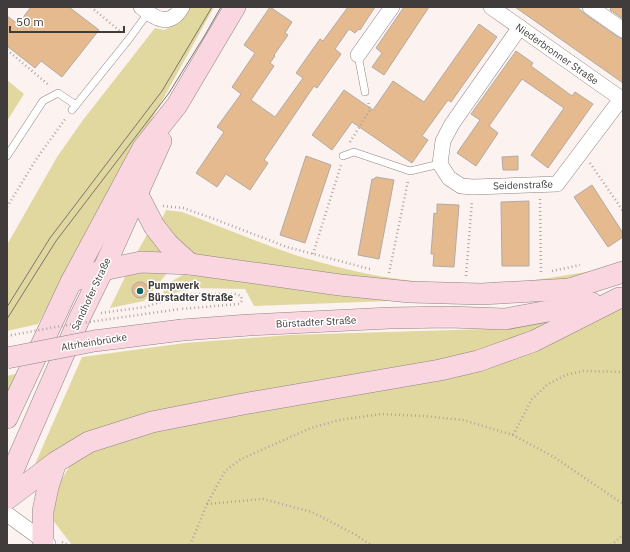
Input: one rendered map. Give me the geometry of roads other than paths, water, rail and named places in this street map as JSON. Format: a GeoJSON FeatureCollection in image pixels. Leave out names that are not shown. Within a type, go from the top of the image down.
{"type":"FeatureCollection","features":[{"type":"Feature","properties":{"kind":"main road","name":"Sandhofer Straße"},"geometry":{"type":"LineString","coordinates":[[7,484],[80,317],[177,105],[235,7]]}},
{"type":"Feature","properties":{"kind":"main road","name":"Sandhofer Straße"},"geometry":{"type":"LineString","coordinates":[[7,418],[71,282],[143,148],[177,105]]}},
{"type":"Feature","properties":{"kind":"main road"},"geometry":{"type":"LineString","coordinates":[[137,193],[154,226],[168,244],[190,264]]}},
{"type":"Feature","properties":{"kind":"main road"},"geometry":{"type":"LineString","coordinates":[[71,282],[102,270],[141,262],[190,264],[340,285],[410,292],[481,294],[571,289]]}},
{"type":"Feature","properties":{"kind":"main road","name":"Bürstadter Straße"},"geometry":{"type":"LineString","coordinates":[[450,317],[501,307],[571,289],[623,272]]}},
{"type":"Feature","properties":{"kind":"main road"},"geometry":{"type":"LineString","coordinates":[[7,499],[56,462],[89,442],[152,422],[243,404],[440,370],[478,361],[534,341],[621,297]]}},
{"type":"Feature","properties":{"kind":"main road","name":"Bürstadter Straße"},"geometry":{"type":"LineString","coordinates":[[182,330],[257,325],[450,317],[505,319],[621,297]]}},
{"type":"Feature","properties":{"kind":"main road","name":"Altrheinbrücke"},"geometry":{"type":"LineString","coordinates":[[7,358],[94,341],[182,330]]}},
{"type":"Feature","properties":{"kind":"main road"},"geometry":{"type":"LineString","coordinates":[[44,543],[43,511],[48,487],[56,462]]}},
{"type":"Feature","properties":{"kind":"street"},"geometry":{"type":"LineString","coordinates":[[144,10],[159,19],[167,20],[175,16],[182,7]]}},
{"type":"Feature","properties":{"kind":"street"},"geometry":{"type":"LineString","coordinates":[[358,55],[392,7]]}},
{"type":"Feature","properties":{"kind":"street","name":"Niederbronner Straße"},"geometry":{"type":"LineString","coordinates":[[491,7],[622,99]]}},
{"type":"Feature","properties":{"kind":"street"},"geometry":{"type":"LineString","coordinates":[[590,7],[623,30]]}},
{"type":"Feature","properties":{"kind":"street"},"geometry":{"type":"LineString","coordinates":[[440,164],[443,141],[452,124],[520,27]]}},
{"type":"Feature","properties":{"kind":"street","name":"Seidenstraße"},"geometry":{"type":"LineString","coordinates":[[440,164],[449,178],[461,186],[473,187],[557,184],[622,99]]}},
{"type":"Feature","properties":{"kind":"street"},"geometry":{"type":"LineString","coordinates":[[7,514],[44,543]]}},
{"type":"Feature","properties":{"kind":"lane"},"geometry":{"type":"LineString","coordinates":[[7,156],[43,101],[58,93],[74,107],[129,39],[144,10]]}},
{"type":"Feature","properties":{"kind":"lane"},"geometry":{"type":"LineString","coordinates":[[358,55],[365,92]]}},
{"type":"Feature","properties":{"kind":"lane"},"geometry":{"type":"LineString","coordinates":[[343,156],[354,152],[410,171],[440,164]]}},
{"type":"Feature","properties":{"kind":"tram line"},"geometry":{"type":"LineString","coordinates":[[7,307],[50,238],[162,91],[212,7]]}},
{"type":"Feature","properties":{"kind":"tram line"},"geometry":{"type":"LineString","coordinates":[[7,319],[56,241],[169,93],[221,7]]}},
{"type":"Feature","properties":{"kind":"place","name":"Pumpwerk Bürstadter Straße"},"geometry":{"type":"Point","coordinates":[140,291]}}]}
